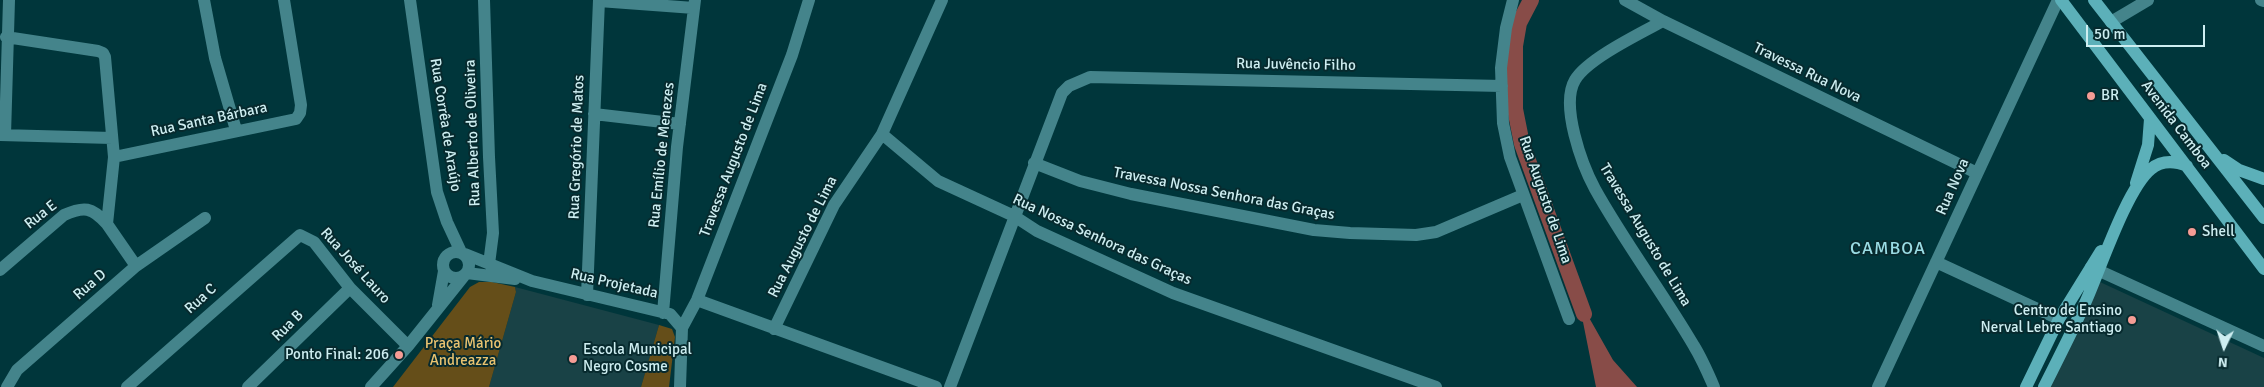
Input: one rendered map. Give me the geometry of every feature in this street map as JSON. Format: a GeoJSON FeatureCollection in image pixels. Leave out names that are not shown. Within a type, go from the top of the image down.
{"type":"FeatureCollection","features":[{"type":"Feature","properties":{"kind":"main road","name":"Avenida Camboa"},"geometry":{"type":"LineString","coordinates":[[2060,0],[2264,269]]}},
{"type":"Feature","properties":{"kind":"main road","name":"Avenida Camboa"},"geometry":{"type":"LineString","coordinates":[[2094,0],[2264,218]]}},
{"type":"Feature","properties":{"kind":"main road"},"geometry":{"type":"LineString","coordinates":[[2044,387],[2095,269],[2131,197],[2148,145],[2150,118]]}},
{"type":"Feature","properties":{"kind":"main road"},"geometry":{"type":"LineString","coordinates":[[2214,152],[2238,170],[2264,179]]}},
{"type":"Feature","properties":{"kind":"main road"},"geometry":{"type":"LineString","coordinates":[[2131,197],[2144,176],[2156,165],[2175,162],[2187,166]]}},
{"type":"Feature","properties":{"kind":"main road"},"geometry":{"type":"LineString","coordinates":[[2255,255],[2264,281]]}},
{"type":"Feature","properties":{"kind":"main road"},"geometry":{"type":"LineString","coordinates":[[2026,387],[2059,319],[2095,269]]}},
{"type":"Feature","properties":{"kind":"street"},"geometry":{"type":"LineString","coordinates":[[9,0],[2,135],[112,138]]}},
{"type":"Feature","properties":{"kind":"street"},"geometry":{"type":"LineString","coordinates":[[204,0],[216,58],[236,130]]}},
{"type":"Feature","properties":{"kind":"street","name":"Rua Santa Bárbara"},"geometry":{"type":"LineString","coordinates":[[114,158],[236,130],[296,119],[300,113],[301,105],[284,0]]}},
{"type":"Feature","properties":{"kind":"street","name":"Rua Corrêa de Araújo"},"geometry":{"type":"LineString","coordinates":[[410,0],[437,192],[447,222],[463,253]]}},
{"type":"Feature","properties":{"kind":"street","name":"Rua Alberto de Oliveira"},"geometry":{"type":"LineString","coordinates":[[484,0],[488,157],[494,233],[489,264]]}},
{"type":"Feature","properties":{"kind":"street"},"geometry":{"type":"LineString","coordinates":[[599,0],[695,4]]}},
{"type":"Feature","properties":{"kind":"street","name":"Rua Gregório de Matos"},"geometry":{"type":"LineString","coordinates":[[587,295],[599,0]]}},
{"type":"Feature","properties":{"kind":"street","name":"Travessa Augusto de Lima"},"geometry":{"type":"LineString","coordinates":[[682,328],[697,300],[792,55],[809,0]]}},
{"type":"Feature","properties":{"kind":"street","name":"Rua Augusto de Lima"},"geometry":{"type":"LineString","coordinates":[[774,329],[834,205],[882,134],[942,0]]}},
{"type":"Feature","properties":{"kind":"street","name":"Rua Augusto de Lima"},"geometry":{"type":"LineString","coordinates":[[1513,0],[1506,28],[1502,86],[1503,123],[1510,157],[1569,319]]}},
{"type":"Feature","properties":{"kind":"street","name":"Travessa Rua Nova"},"geometry":{"type":"LineString","coordinates":[[1625,0],[1663,22],[1977,172]]}},
{"type":"Feature","properties":{"kind":"street","name":"Rua Nova"},"geometry":{"type":"LineString","coordinates":[[1878,387],[1977,172],[2060,0]]}},
{"type":"Feature","properties":{"kind":"street"},"geometry":{"type":"LineString","coordinates":[[2110,22],[2142,1]]}},
{"type":"Feature","properties":{"kind":"street","name":"Rua Emílio de Menezes"},"geometry":{"type":"LineString","coordinates":[[663,313],[680,124],[695,4]]}},
{"type":"Feature","properties":{"kind":"street","name":"Travessa Augusto de Lima"},"geometry":{"type":"LineString","coordinates":[[1663,22],[1590,65],[1575,79],[1570,94],[1570,110],[1575,134],[1594,188],[1695,347],[1714,387]]}},
{"type":"Feature","properties":{"kind":"street"},"geometry":{"type":"LineString","coordinates":[[6,37],[103,53],[105,57],[114,158],[107,224],[136,266]]}},
{"type":"Feature","properties":{"kind":"street","name":"Rua Juvêncio Filho"},"geometry":{"type":"LineString","coordinates":[[1034,164],[1062,92],[1068,86],[1090,77],[1502,86]]}},
{"type":"Feature","properties":{"kind":"street"},"geometry":{"type":"LineString","coordinates":[[594,114],[680,124]]}},
{"type":"Feature","properties":{"kind":"street","name":"Rua Nossa Senhora das Graças"},"geometry":{"type":"LineString","coordinates":[[882,134],[938,181],[1014,216],[1037,231],[1173,293],[1436,387]]}},
{"type":"Feature","properties":{"kind":"street"},"geometry":{"type":"LineString","coordinates":[[950,387],[1034,164]]}},
{"type":"Feature","properties":{"kind":"street","name":"Travessa Nossa Senhora das Graças"},"geometry":{"type":"LineString","coordinates":[[1034,164],[1080,181],[1168,202],[1314,230],[1350,233],[1416,235],[1436,232],[1524,195]]}},
{"type":"Feature","properties":{"kind":"street","name":"Rua E"},"geometry":{"type":"LineString","coordinates":[[1,268],[64,215],[77,209],[86,209],[97,213],[107,224]]}},
{"type":"Feature","properties":{"kind":"street","name":"Rua D"},"geometry":{"type":"LineString","coordinates":[[7,387],[17,370],[136,266],[205,218]]}},
{"type":"Feature","properties":{"kind":"street","name":"Rua José Lauro"},"geometry":{"type":"LineString","coordinates":[[297,236],[303,235],[314,242],[350,288],[408,346]]}},
{"type":"Feature","properties":{"kind":"street","name":"Rua C"},"geometry":{"type":"LineString","coordinates":[[127,387],[297,236]]}},
{"type":"Feature","properties":{"kind":"street"},"geometry":{"type":"LineString","coordinates":[[371,387],[408,346],[434,314],[465,275],[470,262],[463,253],[448,254],[443,262],[444,271],[441,293],[434,314]]}},
{"type":"Feature","properties":{"kind":"street","name":"Rua Projetada"},"geometry":{"type":"LineString","coordinates":[[463,253],[532,281],[663,313],[675,318],[682,328]]}},
{"type":"Feature","properties":{"kind":"street"},"geometry":{"type":"LineString","coordinates":[[1936,262],[2059,319]]}},
{"type":"Feature","properties":{"kind":"street"},"geometry":{"type":"LineString","coordinates":[[2095,269],[2264,346]]}},
{"type":"Feature","properties":{"kind":"street"},"geometry":{"type":"LineString","coordinates":[[444,271],[451,277],[465,275]]}},
{"type":"Feature","properties":{"kind":"street","name":"Rua Projetada"},"geometry":{"type":"LineString","coordinates":[[465,275],[532,281]]}},
{"type":"Feature","properties":{"kind":"street","name":"Rua B"},"geometry":{"type":"LineString","coordinates":[[248,387],[350,288]]}},
{"type":"Feature","properties":{"kind":"street"},"geometry":{"type":"LineString","coordinates":[[697,300],[936,387]]}},
{"type":"Feature","properties":{"kind":"street"},"geometry":{"type":"LineString","coordinates":[[680,387],[682,328]]}},
{"type":"Feature","properties":{"kind":"shaded area","name":"Centro de Ensino Nerval Lebre Santiago"},"geometry":{"type":"Polygon","coordinates":[[[2100,282],[2264,358],[2264,387],[2050,387],[2100,282]]]}},
{"type":"Feature","properties":{"kind":"shaded area","name":"Escola Municipal Negro Cosme"},"geometry":{"type":"Polygon","coordinates":[[[515,287],[659,325],[641,387],[489,387],[516,292],[515,287]]]}},
{"type":"Feature","properties":{"kind":"shaded area"},"geometry":{"type":"Polygon","coordinates":[[[1584,314],[1587,314],[1613,360],[1637,387],[1596,387],[1582,317],[1584,314]]]}},
{"type":"Feature","properties":{"kind":"green space","name":"Praça Mário Andreazza"},"geometry":{"type":"Polygon","coordinates":[[[479,282],[492,282],[515,287],[516,292],[489,387],[393,387],[470,287],[479,282]]]}},
{"type":"Feature","properties":{"kind":"green space"},"geometry":{"type":"Polygon","coordinates":[[[659,325],[672,329],[675,337],[669,387],[641,387],[659,325]]]}},
{"type":"Feature","properties":{"kind":"waterway"},"geometry":{"type":"LineString","coordinates":[[1531,0],[1519,23],[1515,46],[1515,109],[1522,144],[1584,314]]}},
{"type":"Feature","properties":{"kind":"place","name":"BR"},"geometry":{"type":"Point","coordinates":[2091,96]}},
{"type":"Feature","properties":{"kind":"place","name":"Shell"},"geometry":{"type":"Point","coordinates":[2192,232]}},
{"type":"Feature","properties":{"kind":"place","name":"Centro de Ensino Nerval Lebre Santiago"},"geometry":{"type":"Point","coordinates":[2132,320]}},
{"type":"Feature","properties":{"kind":"place","name":"Ponto Final: 206"},"geometry":{"type":"Point","coordinates":[399,355]}},
{"type":"Feature","properties":{"kind":"place","name":"Escola Municipal Negro Cosme"},"geometry":{"type":"Point","coordinates":[573,359]}},
{"type":"Feature","properties":{"kind":"district","name":"CAMBOA"},"geometry":{"type":"Point","coordinates":[1888,249]}}]}
